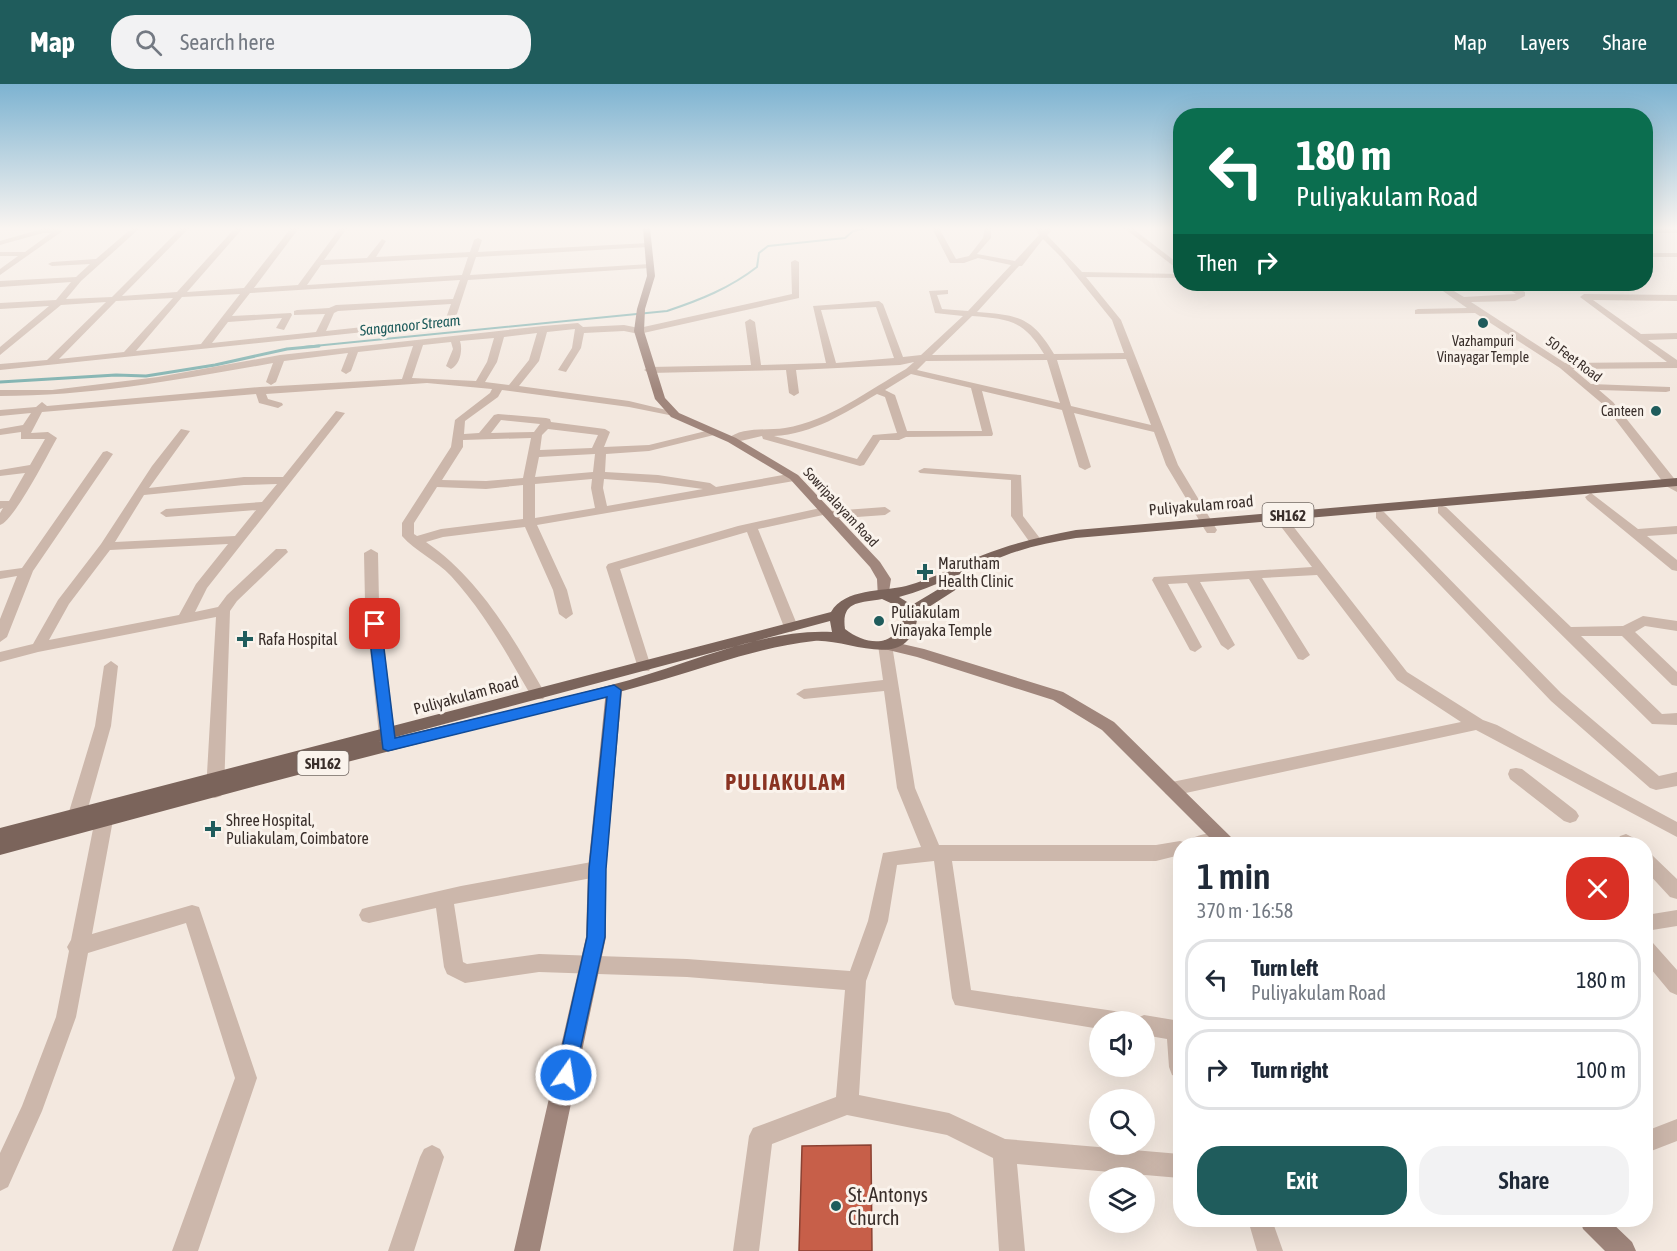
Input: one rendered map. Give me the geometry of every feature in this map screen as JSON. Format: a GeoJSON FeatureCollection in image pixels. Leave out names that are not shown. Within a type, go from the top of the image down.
{"type":"FeatureCollection","features":[{"type":"Feature","properties":{"kind":"main road","name":"Puliyakulam road"},"geometry":{"type":"LineString","coordinates":[[911,612],[960,581],[1033,550],[1073,542],[1208,526],[1285,524],[1591,497],[1675,486]]}},
{"type":"Feature","properties":{"kind":"main road","name":"Puliyakulam road"},"geometry":{"type":"LineString","coordinates":[[836,615],[840,608],[855,599],[909,592],[986,558],[1036,541],[1076,534],[1208,526],[1675,486]]}},
{"type":"Feature","properties":{"kind":"main road"},"geometry":{"type":"LineString","coordinates":[[645,674],[764,644],[816,636],[844,638],[863,645],[885,645],[905,635],[910,628],[911,612],[900,602],[883,595]]}},
{"type":"Feature","properties":{"kind":"main road"},"geometry":{"type":"LineString","coordinates":[[836,615],[835,623],[844,638]]}},
{"type":"Feature","properties":{"kind":"main road","name":"Puliyakulam Road"},"geometry":{"type":"LineString","coordinates":[[387,740],[538,695],[645,674],[791,627],[836,615]]}},
{"type":"Feature","properties":{"kind":"main road","name":"Puliyakulam Road"},"geometry":{"type":"LineString","coordinates":[[0,848],[105,814],[215,784],[387,740],[614,690],[645,674]]}},
{"type":"Feature","properties":{"kind":"main road","name":"Puliyakulam Road"},"geometry":{"type":"LineString","coordinates":[[0,835],[77,815],[105,814]]}},
{"type":"Feature","properties":{"kind":"street"},"geometry":{"type":"LineString","coordinates":[[0,284],[24,282]]}},
{"type":"Feature","properties":{"kind":"street"},"geometry":{"type":"LineString","coordinates":[[0,352],[59,302],[75,282]]}},
{"type":"Feature","properties":{"kind":"street"},"geometry":{"type":"LineString","coordinates":[[50,363],[130,282]]}},
{"type":"Feature","properties":{"kind":"street"},"geometry":{"type":"LineString","coordinates":[[127,355],[190,282]]}},
{"type":"Feature","properties":{"kind":"street"},"geometry":{"type":"LineString","coordinates":[[204,347],[254,282]]}},
{"type":"Feature","properties":{"kind":"street"},"geometry":{"type":"LineString","coordinates":[[300,289],[305,282]]}},
{"type":"Feature","properties":{"kind":"street"},"geometry":{"type":"LineString","coordinates":[[297,313],[331,311],[451,282]]}},
{"type":"Feature","properties":{"kind":"street"},"geometry":{"type":"LineString","coordinates":[[0,367],[450,320],[465,282]]}},
{"type":"Feature","properties":{"kind":"street"},"geometry":{"type":"LineString","coordinates":[[649,282],[640,320],[650,370],[660,399],[675,416]]}},
{"type":"Feature","properties":{"kind":"street"},"geometry":{"type":"LineString","coordinates":[[580,330],[624,328],[640,320],[796,296],[796,282]]}},
{"type":"Feature","properties":{"kind":"street"},"geometry":{"type":"LineString","coordinates":[[732,440],[752,433],[783,432],[806,427],[825,419],[910,371],[1000,282]]}},
{"type":"Feature","properties":{"kind":"street"},"geometry":{"type":"LineString","coordinates":[[1086,282],[1116,321],[1172,465],[1208,526]]}},
{"type":"Feature","properties":{"kind":"street"},"geometry":{"type":"LineString","coordinates":[[0,306],[300,289],[418,292],[458,301]]}},
{"type":"Feature","properties":{"kind":"street","name":"50 Feet Road"},"geometry":{"type":"LineString","coordinates":[[1449,291],[1563,366],[1609,404],[1675,486]]}},
{"type":"Feature","properties":{"kind":"street"},"geometry":{"type":"LineString","coordinates":[[1464,300],[1515,298],[1522,294],[1517,291]]}},
{"type":"Feature","properties":{"kind":"street"},"geometry":{"type":"LineString","coordinates":[[945,292],[932,293],[938,311],[1012,317],[1027,325],[1038,335],[1051,357],[1085,467]]}},
{"type":"Feature","properties":{"kind":"street"},"geometry":{"type":"LineString","coordinates":[[1677,298],[1584,297],[1677,365]]}},
{"type":"Feature","properties":{"kind":"street"},"geometry":{"type":"LineString","coordinates":[[832,366],[816,308],[879,304],[900,362]]}},
{"type":"Feature","properties":{"kind":"street"},"geometry":{"type":"LineString","coordinates":[[1418,312],[1479,310]]}},
{"type":"Feature","properties":{"kind":"street"},"geometry":{"type":"LineString","coordinates":[[320,333],[331,311]]}},
{"type":"Feature","properties":{"kind":"street"},"geometry":{"type":"LineString","coordinates":[[225,319],[288,315],[281,328]]}},
{"type":"Feature","properties":{"kind":"street"},"geometry":{"type":"LineString","coordinates":[[750,322],[756,366]]}},
{"type":"Feature","properties":{"kind":"street"},"geometry":{"type":"LineString","coordinates":[[0,393],[52,393],[158,380],[280,358],[419,344],[543,328],[578,326],[580,330]]}},
{"type":"Feature","properties":{"kind":"street"},"geometry":{"type":"LineString","coordinates":[[511,389],[534,361],[543,328]]}},
{"type":"Feature","properties":{"kind":"street"},"geometry":{"type":"LineString","coordinates":[[563,370],[573,356],[580,330]]}},
{"type":"Feature","properties":{"kind":"street"},"geometry":{"type":"LineString","coordinates":[[479,384],[492,362],[500,334]]}},
{"type":"Feature","properties":{"kind":"street"},"geometry":{"type":"LineString","coordinates":[[1638,337],[1677,336]]}},
{"type":"Feature","properties":{"kind":"street"},"geometry":{"type":"LineString","coordinates":[[451,366],[458,349],[455,339]]}},
{"type":"Feature","properties":{"kind":"street"},"geometry":{"type":"LineString","coordinates":[[406,381],[419,344]]}},
{"type":"Feature","properties":{"kind":"street"},"geometry":{"type":"LineString","coordinates":[[346,370],[354,350]]}},
{"type":"Feature","properties":{"kind":"street"},"geometry":{"type":"LineString","coordinates":[[650,370],[832,366],[900,362],[924,358],[1131,356]]}},
{"type":"Feature","properties":{"kind":"street"},"geometry":{"type":"LineString","coordinates":[[271,382],[280,358]]}},
{"type":"Feature","properties":{"kind":"street"},"geometry":{"type":"LineString","coordinates":[[1563,366],[1677,365]]}},
{"type":"Feature","properties":{"kind":"street"},"geometry":{"type":"LineString","coordinates":[[790,366],[794,393]]}},
{"type":"Feature","properties":{"kind":"street"},"geometry":{"type":"LineString","coordinates":[[910,371],[976,389],[1160,430]]}},
{"type":"Feature","properties":{"kind":"street"},"geometry":{"type":"LineString","coordinates":[[0,413],[260,390],[406,381],[479,384],[629,404],[675,416]]}},
{"type":"Feature","properties":{"kind":"street"},"geometry":{"type":"LineString","coordinates":[[498,387],[494,395],[460,420],[459,437],[454,452],[408,523],[408,537],[428,548],[466,584],[500,629],[538,695]]}},
{"type":"Feature","properties":{"kind":"street"},"geometry":{"type":"LineString","coordinates":[[1589,387],[1666,389]]}},
{"type":"Feature","properties":{"kind":"street"},"geometry":{"type":"LineString","coordinates":[[752,433],[860,463],[877,436],[988,434],[976,389]]}},
{"type":"Feature","properties":{"kind":"street"},"geometry":{"type":"LineString","coordinates":[[260,390],[263,400],[278,405]]}},
{"type":"Feature","properties":{"kind":"street"},"geometry":{"type":"LineString","coordinates":[[876,390],[890,395],[903,434]]}},
{"type":"Feature","properties":{"kind":"street"},"geometry":{"type":"LineString","coordinates":[[0,521],[6,505],[51,438],[48,435],[25,437],[27,428],[52,393]]}},
{"type":"Feature","properties":{"kind":"street"},"geometry":{"type":"LineString","coordinates":[[185,617],[201,587],[340,414]]}},
{"type":"Feature","properties":{"kind":"street","name":"Sowripalayam Road"},"geometry":{"type":"LineString","coordinates":[[675,416],[732,440],[794,477],[875,565],[884,579],[883,595]]}},
{"type":"Feature","properties":{"kind":"street"},"geometry":{"type":"LineString","coordinates":[[483,436],[498,417],[546,421],[545,425]]}},
{"type":"Feature","properties":{"kind":"street"},"geometry":{"type":"LineString","coordinates":[[545,425],[537,435],[529,479],[529,522],[560,590],[566,614]]}},
{"type":"Feature","properties":{"kind":"street"},"geometry":{"type":"LineString","coordinates":[[545,425],[604,432],[599,451],[597,475],[602,510]]}},
{"type":"Feature","properties":{"kind":"street"},"geometry":{"type":"LineString","coordinates":[[0,432],[27,428]]}},
{"type":"Feature","properties":{"kind":"street"},"geometry":{"type":"LineString","coordinates":[[38,647],[63,603],[106,546],[143,492],[156,468],[185,431]]}},
{"type":"Feature","properties":{"kind":"street"},"geometry":{"type":"LineString","coordinates":[[534,454],[649,448],[714,432]]}},
{"type":"Feature","properties":{"kind":"street"},"geometry":{"type":"LineString","coordinates":[[459,437],[537,435]]}},
{"type":"Feature","properties":{"kind":"street"},"geometry":{"type":"LineString","coordinates":[[0,637],[26,571],[107,454]]}},
{"type":"Feature","properties":{"kind":"street"},"geometry":{"type":"LineString","coordinates":[[0,473],[33,468]]}},
{"type":"Feature","properties":{"kind":"street"},"geometry":{"type":"LineString","coordinates":[[924,471],[1017,477],[1017,516],[1036,541]]}},
{"type":"Feature","properties":{"kind":"street"},"geometry":{"type":"LineString","coordinates":[[433,483],[486,485],[529,479],[597,475],[658,479],[722,488]]}},
{"type":"Feature","properties":{"kind":"street"},"geometry":{"type":"LineString","coordinates":[[416,541],[441,532],[529,522],[794,477]]}},
{"type":"Feature","properties":{"kind":"street"},"geometry":{"type":"LineString","coordinates":[[143,492],[244,481],[285,480]]}},
{"type":"Feature","properties":{"kind":"street"},"geometry":{"type":"LineString","coordinates":[[1591,497],[1635,533],[1671,556],[1677,567]]}},
{"type":"Feature","properties":{"kind":"street"},"geometry":{"type":"LineString","coordinates":[[166,513],[264,506]]}},
{"type":"Feature","properties":{"kind":"street"},"geometry":{"type":"LineString","coordinates":[[1442,510],[1658,720],[1677,718]]}},
{"type":"Feature","properties":{"kind":"street"},"geometry":{"type":"LineString","coordinates":[[645,674],[613,567],[751,527],[827,513],[885,511]]}},
{"type":"Feature","properties":{"kind":"street"},"geometry":{"type":"LineString","coordinates":[[1380,515],[1556,697],[1656,783],[1677,778]]}},
{"type":"Feature","properties":{"kind":"street"},"geometry":{"type":"LineString","coordinates":[[1285,524],[1402,676],[1477,724],[1491,729],[1677,830]]}},
{"type":"Feature","properties":{"kind":"street"},"geometry":{"type":"LineString","coordinates":[[751,527],[791,627]]}},
{"type":"Feature","properties":{"kind":"street"},"geometry":{"type":"LineString","coordinates":[[1635,533],[1677,530]]}},
{"type":"Feature","properties":{"kind":"street"},"geometry":{"type":"LineString","coordinates":[[106,546],[239,540]]}},
{"type":"Feature","properties":{"kind":"street"},"geometry":{"type":"LineString","coordinates":[[215,784],[223,611],[232,598],[281,552]]}},
{"type":"Feature","properties":{"kind":"street"},"geometry":{"type":"LineString","coordinates":[[371,554],[372,602],[387,740]]}},
{"type":"Feature","properties":{"kind":"street"},"geometry":{"type":"LineString","coordinates":[[0,575],[26,571]]}},
{"type":"Feature","properties":{"kind":"street"},"geometry":{"type":"LineString","coordinates":[[1195,647],[1159,580],[1321,571]]}},
{"type":"Feature","properties":{"kind":"street"},"geometry":{"type":"LineString","coordinates":[[1253,575],[1303,655]]}},
{"type":"Feature","properties":{"kind":"street"},"geometry":{"type":"LineString","coordinates":[[1191,578],[1228,645]]}},
{"type":"Feature","properties":{"kind":"street"},"geometry":{"type":"LineString","coordinates":[[0,657],[38,647],[223,611]]}},
{"type":"Feature","properties":{"kind":"street"},"geometry":{"type":"LineString","coordinates":[[1568,632],[1626,631],[1643,621],[1677,626]]}},
{"type":"Feature","properties":{"kind":"street"},"geometry":{"type":"LineString","coordinates":[[1626,631],[1677,681]]}},
{"type":"Feature","properties":{"kind":"street"},"geometry":{"type":"LineString","coordinates":[[1089,1017],[962,998],[938,853],[906,788],[889,685],[885,645],[919,652],[1058,696],[1108,726],[1219,837]]}},
{"type":"Feature","properties":{"kind":"street"},"geometry":{"type":"LineString","coordinates":[[77,815],[103,726],[111,666]]}},
{"type":"Feature","properties":{"kind":"street"},"geometry":{"type":"LineString","coordinates":[[804,694],[889,685]]}},
{"type":"Feature","properties":{"kind":"street"},"geometry":{"type":"LineString","coordinates":[[527,1251],[596,937],[597,869],[614,690]]}},
{"type":"Feature","properties":{"kind":"street"},"geometry":{"type":"LineString","coordinates":[[1172,789],[1477,724]]}},
{"type":"Feature","properties":{"kind":"street"},"geometry":{"type":"LineString","coordinates":[[1516,774],[1570,816]]}},
{"type":"Feature","properties":{"kind":"street"},"geometry":{"type":"LineString","coordinates":[[0,1179],[31,1111],[66,1017],[77,947],[105,814]]}},
{"type":"Feature","properties":{"kind":"street"},"geometry":{"type":"LineString","coordinates":[[847,1104],[851,1023],[856,981],[878,921],[889,858],[938,853],[1156,853],[1173,849]]}},
{"type":"Feature","properties":{"kind":"street"},"geometry":{"type":"LineString","coordinates":[[1653,867],[1677,891]]}},
{"type":"Feature","properties":{"kind":"street"},"geometry":{"type":"LineString","coordinates":[[369,915],[444,898],[597,869]]}},
{"type":"Feature","properties":{"kind":"street"},"geometry":{"type":"LineString","coordinates":[[444,898],[454,967],[465,974],[540,963],[687,968],[856,981]]}},
{"type":"Feature","properties":{"kind":"street"},"geometry":{"type":"LineString","coordinates":[[77,947],[192,913],[246,1078],[185,1251]]}},
{"type":"Feature","properties":{"kind":"street"},"geometry":{"type":"LineString","coordinates":[[1653,922],[1677,918]]}},
{"type":"Feature","properties":{"kind":"street"},"geometry":{"type":"LineString","coordinates":[[1653,957],[1677,985]]}},
{"type":"Feature","properties":{"kind":"street"},"geometry":{"type":"LineString","coordinates":[[1155,1025],[1173,1025]]}},
{"type":"Feature","properties":{"kind":"street"},"geometry":{"type":"LineString","coordinates":[[746,1251],[761,1136],[847,1104],[949,1124],[1004,1151],[1173,1165]]}},
{"type":"Feature","properties":{"kind":"street"},"geometry":{"type":"LineString","coordinates":[[1653,1139],[1677,1130]]}},
{"type":"Feature","properties":{"kind":"street"},"geometry":{"type":"LineString","coordinates":[[1004,1151],[1012,1251]]}},
{"type":"Feature","properties":{"kind":"street"},"geometry":{"type":"LineString","coordinates":[[401,1251],[432,1157]]}},
{"type":"Feature","properties":{"kind":"street"},"geometry":{"type":"LineString","coordinates":[[1262,1227],[1270,1251]]}},
{"type":"Feature","properties":{"kind":"street"},"geometry":{"type":"LineString","coordinates":[[1599,1227],[1623,1251]]}},
{"type":"Feature","properties":{"kind":"building","name":"St. Antonys Church"},"geometry":{"type":"Polygon","coordinates":[[[871,1145],[872,1251],[799,1251],[802,1146],[871,1145]]]}},
{"type":"Feature","properties":{"kind":"waterway","name":"Sanganoor Stream"},"geometry":{"type":"LineString","coordinates":[[304,347],[667,311],[714,293],[733,282]]}},
{"type":"Feature","properties":{"kind":"waterway","name":"Sanganoor Stream"},"geometry":{"type":"LineString","coordinates":[[0,382],[116,375],[146,376],[215,365],[287,349],[319,346]]}},
{"type":"Feature","properties":{"kind":"place","name":"Vazhampuri Vinayagar Temple"},"geometry":{"type":"Point","coordinates":[1483,323]}},
{"type":"Feature","properties":{"kind":"place","name":"Canteen"},"geometry":{"type":"Point","coordinates":[1656,411]}},
{"type":"Feature","properties":{"kind":"place","name":"Marutham Health Clinic"},"geometry":{"type":"Point","coordinates":[925,572]}},
{"type":"Feature","properties":{"kind":"place","name":"Puliakulam Vinayaka Temple"},"geometry":{"type":"Point","coordinates":[879,621]}},
{"type":"Feature","properties":{"kind":"place","name":"Rafa Hospital"},"geometry":{"type":"Point","coordinates":[245,639]}},
{"type":"Feature","properties":{"kind":"place","name":"Shree Hospital, Puliakulam, Coimbatore"},"geometry":{"type":"Point","coordinates":[213,829]}},
{"type":"Feature","properties":{"kind":"place","name":"St. Antonys Church"},"geometry":{"type":"Point","coordinates":[836,1206]}},
{"type":"Feature","properties":{"kind":"district","name":"PULIAKULAM"},"geometry":{"type":"Point","coordinates":[786,782]}},
{"type":"Feature","properties":{"kind":"route"},"geometry":{"type":"LineString","coordinates":[[375,624],[388,745],[614,690],[597,869],[596,937],[566,1075]]}}]}
